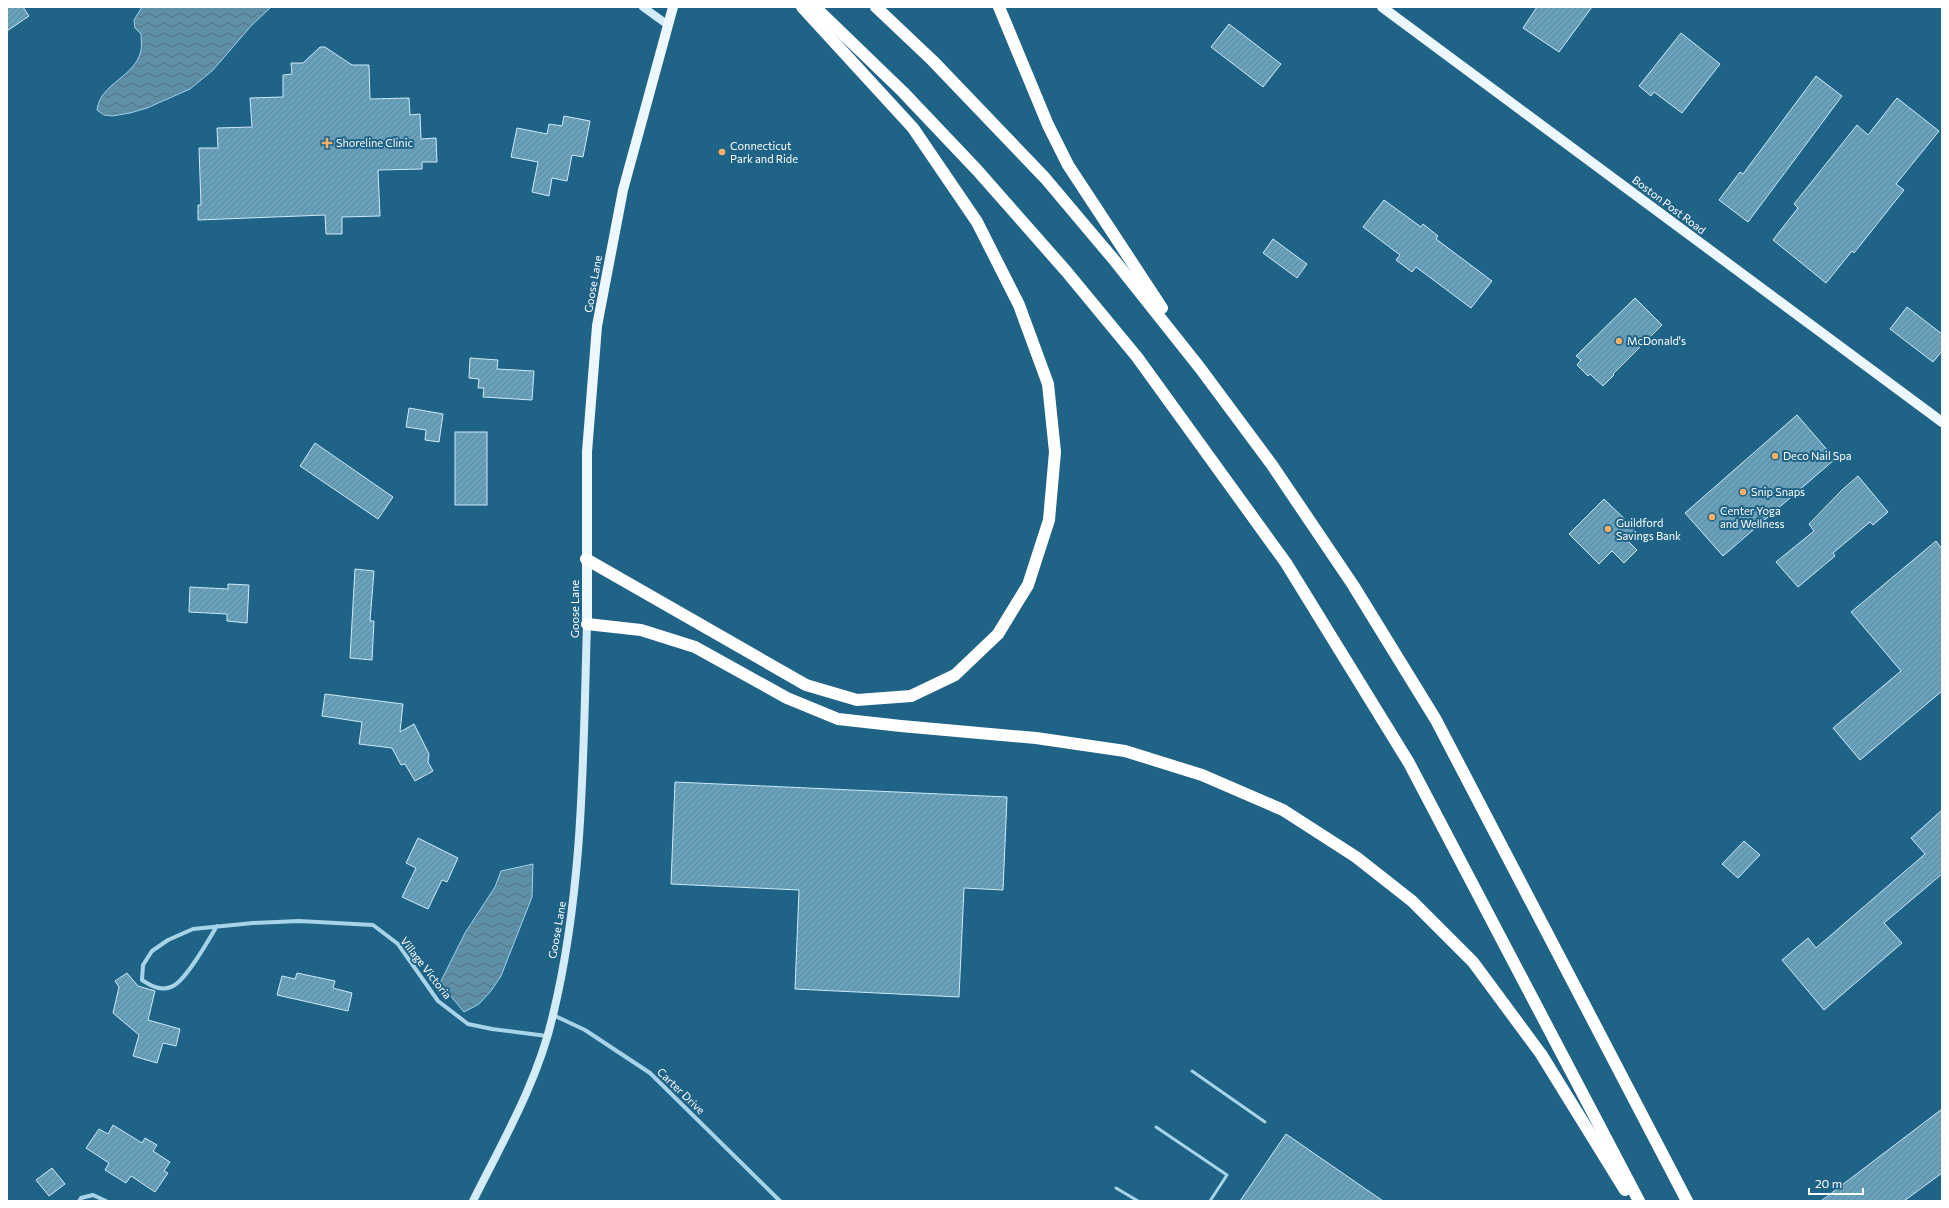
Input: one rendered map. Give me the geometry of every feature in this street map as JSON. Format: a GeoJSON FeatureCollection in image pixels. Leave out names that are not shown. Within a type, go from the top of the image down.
{"type":"FeatureCollection","features":[{"type":"Feature","properties":{"kind":"highway"},"geometry":{"type":"LineString","coordinates":[[586,559],[806,686],[857,700],[911,696],[955,675],[998,634],[1028,585],[1048,520],[1055,452],[1048,384],[1019,305],[977,222],[913,128],[802,7]]}},
{"type":"Feature","properties":{"kind":"highway"},"geometry":{"type":"LineString","coordinates":[[815,7],[902,92],[977,170],[1066,271],[1137,357],[1286,563],[1409,763],[1639,1201]]}},
{"type":"Feature","properties":{"kind":"highway"},"geometry":{"type":"LineString","coordinates":[[876,7],[933,61],[1045,178],[1115,261],[1200,368],[1272,465],[1353,585],[1436,720],[1687,1201]]}},
{"type":"Feature","properties":{"kind":"highway"},"geometry":{"type":"LineString","coordinates":[[999,7],[1048,125],[1068,165],[1200,368]]}},
{"type":"Feature","properties":{"kind":"highway"},"geometry":{"type":"LineString","coordinates":[[587,624],[641,630],[695,647],[787,698],[838,719],[1036,738],[1125,751],[1202,775],[1283,810],[1356,857],[1412,901],[1472,962],[1541,1054],[1632,1201]]}},
{"type":"Feature","properties":{"kind":"main road","name":"Goose Lane"},"geometry":{"type":"LineString","coordinates":[[587,624],[587,452],[597,326],[622,190],[673,7]]}},
{"type":"Feature","properties":{"kind":"main road","name":"Boston Post Road"},"geometry":{"type":"LineString","coordinates":[[1382,7],[1942,422]]}},
{"type":"Feature","properties":{"kind":"street"},"geometry":{"type":"LineString","coordinates":[[643,7],[668,25]]}},
{"type":"Feature","properties":{"kind":"street","name":"Goose Lane"},"geometry":{"type":"LineString","coordinates":[[473,1201],[524,1099],[553,1015],[574,902],[585,723],[587,624]]}},
{"type":"Feature","properties":{"kind":"street","name":"Village Victoria"},"geometry":{"type":"LineString","coordinates":[[217,926],[184,976],[172,988],[155,988],[142,980],[143,965],[152,951],[168,940],[193,929],[217,926],[299,921],[373,925],[398,944],[438,1001],[468,1024],[492,1029],[547,1036]]}},
{"type":"Feature","properties":{"kind":"street","name":"Carter Drive"},"geometry":{"type":"LineString","coordinates":[[553,1015],[585,1030],[650,1073],[780,1201]]}},
{"type":"Feature","properties":{"kind":"street"},"geometry":{"type":"LineString","coordinates":[[79,1201],[81,1198],[93,1195],[106,1201]]}},
{"type":"Feature","properties":{"kind":"lane"},"geometry":{"type":"LineString","coordinates":[[1192,1071],[1266,1122]]}},
{"type":"Feature","properties":{"kind":"lane"},"geometry":{"type":"LineString","coordinates":[[1156,1127],[1227,1175],[1210,1201]]}},
{"type":"Feature","properties":{"kind":"lane"},"geometry":{"type":"LineString","coordinates":[[1116,1188],[1138,1201]]}},
{"type":"Feature","properties":{"kind":"water"},"geometry":{"type":"Polygon","coordinates":[[[142,7],[271,7],[251,26],[213,70],[190,89],[147,108],[112,116],[104,115],[97,110],[104,93],[126,74],[138,59],[141,48],[141,34],[135,28],[134,20],[142,7]]]}},
{"type":"Feature","properties":{"kind":"water"},"geometry":{"type":"Polygon","coordinates":[[[533,864],[532,897],[501,976],[491,991],[479,1004],[464,1012],[440,983],[465,933],[495,887],[501,871],[533,864]]]}},
{"type":"Feature","properties":{"kind":"building"},"geometry":{"type":"Polygon","coordinates":[[[7,7],[23,7],[29,16],[7,31],[7,7]]]}},
{"type":"Feature","properties":{"kind":"building"},"geometry":{"type":"Polygon","coordinates":[[[1537,7],[1592,7],[1559,52],[1523,28],[1537,7]]]}},
{"type":"Feature","properties":{"kind":"building"},"geometry":{"type":"Polygon","coordinates":[[[1229,24],[1281,64],[1263,87],[1211,47],[1229,24]]]}},
{"type":"Feature","properties":{"kind":"building"},"geometry":{"type":"Polygon","coordinates":[[[1681,33],[1720,64],[1682,113],[1654,92],[1651,96],[1639,86],[1681,33]]]}},
{"type":"Feature","properties":{"kind":"building","name":"Shoreline Clinic"},"geometry":{"type":"Polygon","coordinates":[[[320,47],[325,47],[352,65],[369,65],[370,99],[409,98],[410,115],[420,114],[421,139],[436,138],[437,162],[422,162],[422,169],[378,170],[380,216],[342,217],[342,234],[326,234],[325,215],[198,220],[198,205],[201,205],[199,148],[218,148],[217,128],[252,127],[250,98],[283,97],[283,75],[292,74],[291,63],[303,63],[320,47]]]}},
{"type":"Feature","properties":{"kind":"building"},"geometry":{"type":"Polygon","coordinates":[[[1816,76],[1842,96],[1748,222],[1719,200],[1740,172],[1743,174],[1816,76]]]}},
{"type":"Feature","properties":{"kind":"building"},"geometry":{"type":"Polygon","coordinates":[[[1897,98],[1939,131],[1896,184],[1904,190],[1854,253],[1852,251],[1826,283],[1773,240],[1798,208],[1794,204],[1857,125],[1868,135],[1897,98]]]}},
{"type":"Feature","properties":{"kind":"building"},"geometry":{"type":"Polygon","coordinates":[[[564,116],[590,121],[583,157],[572,155],[567,181],[552,178],[549,196],[532,192],[538,162],[511,157],[517,128],[547,134],[549,124],[562,126],[564,116]]]}},
{"type":"Feature","properties":{"kind":"building"},"geometry":{"type":"Polygon","coordinates":[[[1384,200],[1421,227],[1423,224],[1438,236],[1436,239],[1492,281],[1471,308],[1416,267],[1412,272],[1396,260],[1400,255],[1363,227],[1384,200]]]}},
{"type":"Feature","properties":{"kind":"building"},"geometry":{"type":"Polygon","coordinates":[[[1273,239],[1307,264],[1297,278],[1263,253],[1273,239]]]}},
{"type":"Feature","properties":{"kind":"building","name":"McDonald's"},"geometry":{"type":"Polygon","coordinates":[[[1635,298],[1662,325],[1603,386],[1590,374],[1588,376],[1577,365],[1581,360],[1576,356],[1635,298]]]}},
{"type":"Feature","properties":{"kind":"building"},"geometry":{"type":"Polygon","coordinates":[[[1907,307],[1942,334],[1942,351],[1933,362],[1890,329],[1907,307]]]}},
{"type":"Feature","properties":{"kind":"building"},"geometry":{"type":"Polygon","coordinates":[[[470,358],[498,360],[497,369],[534,371],[532,400],[483,397],[484,388],[478,388],[479,379],[469,378],[470,358]]]}},
{"type":"Feature","properties":{"kind":"building"},"geometry":{"type":"Polygon","coordinates":[[[409,408],[443,414],[439,442],[425,440],[426,430],[406,427],[409,408]]]}},
{"type":"Feature","properties":{"kind":"building"},"geometry":{"type":"Polygon","coordinates":[[[1797,415],[1835,459],[1723,556],[1685,513],[1797,415]]]}},
{"type":"Feature","properties":{"kind":"building"},"geometry":{"type":"Polygon","coordinates":[[[455,432],[487,432],[487,505],[455,505],[455,432]]]}},
{"type":"Feature","properties":{"kind":"building"},"geometry":{"type":"Polygon","coordinates":[[[315,443],[393,497],[378,519],[300,466],[315,443]]]}},
{"type":"Feature","properties":{"kind":"building"},"geometry":{"type":"Polygon","coordinates":[[[1858,476],[1888,512],[1873,525],[1870,522],[1833,553],[1835,556],[1798,587],[1776,562],[1814,531],[1809,524],[1843,489],[1858,476]]]}},
{"type":"Feature","properties":{"kind":"building"},"geometry":{"type":"Polygon","coordinates":[[[1604,499],[1635,529],[1626,539],[1637,550],[1624,563],[1612,551],[1599,564],[1569,534],[1604,499]]]}},
{"type":"Feature","properties":{"kind":"building"},"geometry":{"type":"Polygon","coordinates":[[[1936,541],[1942,549],[1942,691],[1860,760],[1833,728],[1901,671],[1851,612],[1936,541]]]}},
{"type":"Feature","properties":{"kind":"building"},"geometry":{"type":"Polygon","coordinates":[[[355,569],[374,571],[370,621],[374,621],[372,660],[350,658],[355,569]]]}},
{"type":"Feature","properties":{"kind":"building"},"geometry":{"type":"Polygon","coordinates":[[[228,584],[249,585],[247,623],[227,621],[227,614],[189,612],[190,587],[228,589],[228,584]]]}},
{"type":"Feature","properties":{"kind":"building"},"geometry":{"type":"Polygon","coordinates":[[[325,694],[403,704],[400,732],[414,724],[429,754],[428,762],[433,771],[415,781],[405,764],[401,765],[392,748],[359,744],[362,722],[322,716],[325,694]]]}},
{"type":"Feature","properties":{"kind":"building"},"geometry":{"type":"Polygon","coordinates":[[[675,782],[1007,797],[1003,890],[964,888],[959,997],[795,989],[799,890],[671,884],[675,782]]]}},
{"type":"Feature","properties":{"kind":"building"},"geometry":{"type":"Polygon","coordinates":[[[1942,810],[1942,874],[1884,923],[1902,943],[1824,1010],[1782,960],[1808,938],[1816,948],[1925,854],[1911,838],[1942,810]]]}},
{"type":"Feature","properties":{"kind":"building"},"geometry":{"type":"Polygon","coordinates":[[[418,838],[458,858],[447,882],[442,880],[428,909],[402,897],[416,868],[406,863],[418,838]]]}},
{"type":"Feature","properties":{"kind":"building"},"geometry":{"type":"Polygon","coordinates":[[[1744,841],[1760,855],[1738,878],[1722,864],[1744,841]]]}},
{"type":"Feature","properties":{"kind":"building"},"geometry":{"type":"Polygon","coordinates":[[[127,973],[138,986],[155,991],[148,1020],[180,1029],[176,1046],[163,1043],[157,1063],[133,1056],[139,1035],[113,1013],[119,987],[115,981],[127,973]]]}},
{"type":"Feature","properties":{"kind":"building"},"geometry":{"type":"Polygon","coordinates":[[[297,973],[335,981],[333,988],[352,993],[348,1011],[277,995],[282,976],[295,979],[297,973]]]}},
{"type":"Feature","properties":{"kind":"building"},"geometry":{"type":"Polygon","coordinates":[[[1942,1109],[1942,1173],[1904,1201],[1821,1201],[1942,1109]]]}},
{"type":"Feature","properties":{"kind":"building"},"geometry":{"type":"Polygon","coordinates":[[[113,1125],[142,1143],[145,1138],[157,1145],[153,1151],[170,1162],[164,1171],[168,1173],[155,1192],[131,1176],[126,1183],[105,1170],[109,1163],[86,1148],[99,1129],[108,1134],[113,1125]]]}},
{"type":"Feature","properties":{"kind":"building"},"geometry":{"type":"Polygon","coordinates":[[[1286,1134],[1383,1201],[1240,1201],[1286,1134]]]}},
{"type":"Feature","properties":{"kind":"building"},"geometry":{"type":"Polygon","coordinates":[[[52,1168],[65,1184],[49,1196],[36,1180],[52,1168]]]}},
{"type":"Feature","properties":{"kind":"place","name":"Shoreline Clinic"},"geometry":{"type":"Point","coordinates":[327,143]}},
{"type":"Feature","properties":{"kind":"place","name":"Connecticut Park and Ride"},"geometry":{"type":"Point","coordinates":[722,152]}},
{"type":"Feature","properties":{"kind":"place","name":"McDonald's"},"geometry":{"type":"Point","coordinates":[1619,341]}},
{"type":"Feature","properties":{"kind":"place","name":"Deco Nail Spa"},"geometry":{"type":"Point","coordinates":[1775,456]}},
{"type":"Feature","properties":{"kind":"place","name":"Snip Snaps"},"geometry":{"type":"Point","coordinates":[1743,492]}},
{"type":"Feature","properties":{"kind":"place","name":"Center Yoga and Wellness"},"geometry":{"type":"Point","coordinates":[1712,517]}},
{"type":"Feature","properties":{"kind":"place","name":"Guildford Savings Bank"},"geometry":{"type":"Point","coordinates":[1608,529]}}]}
